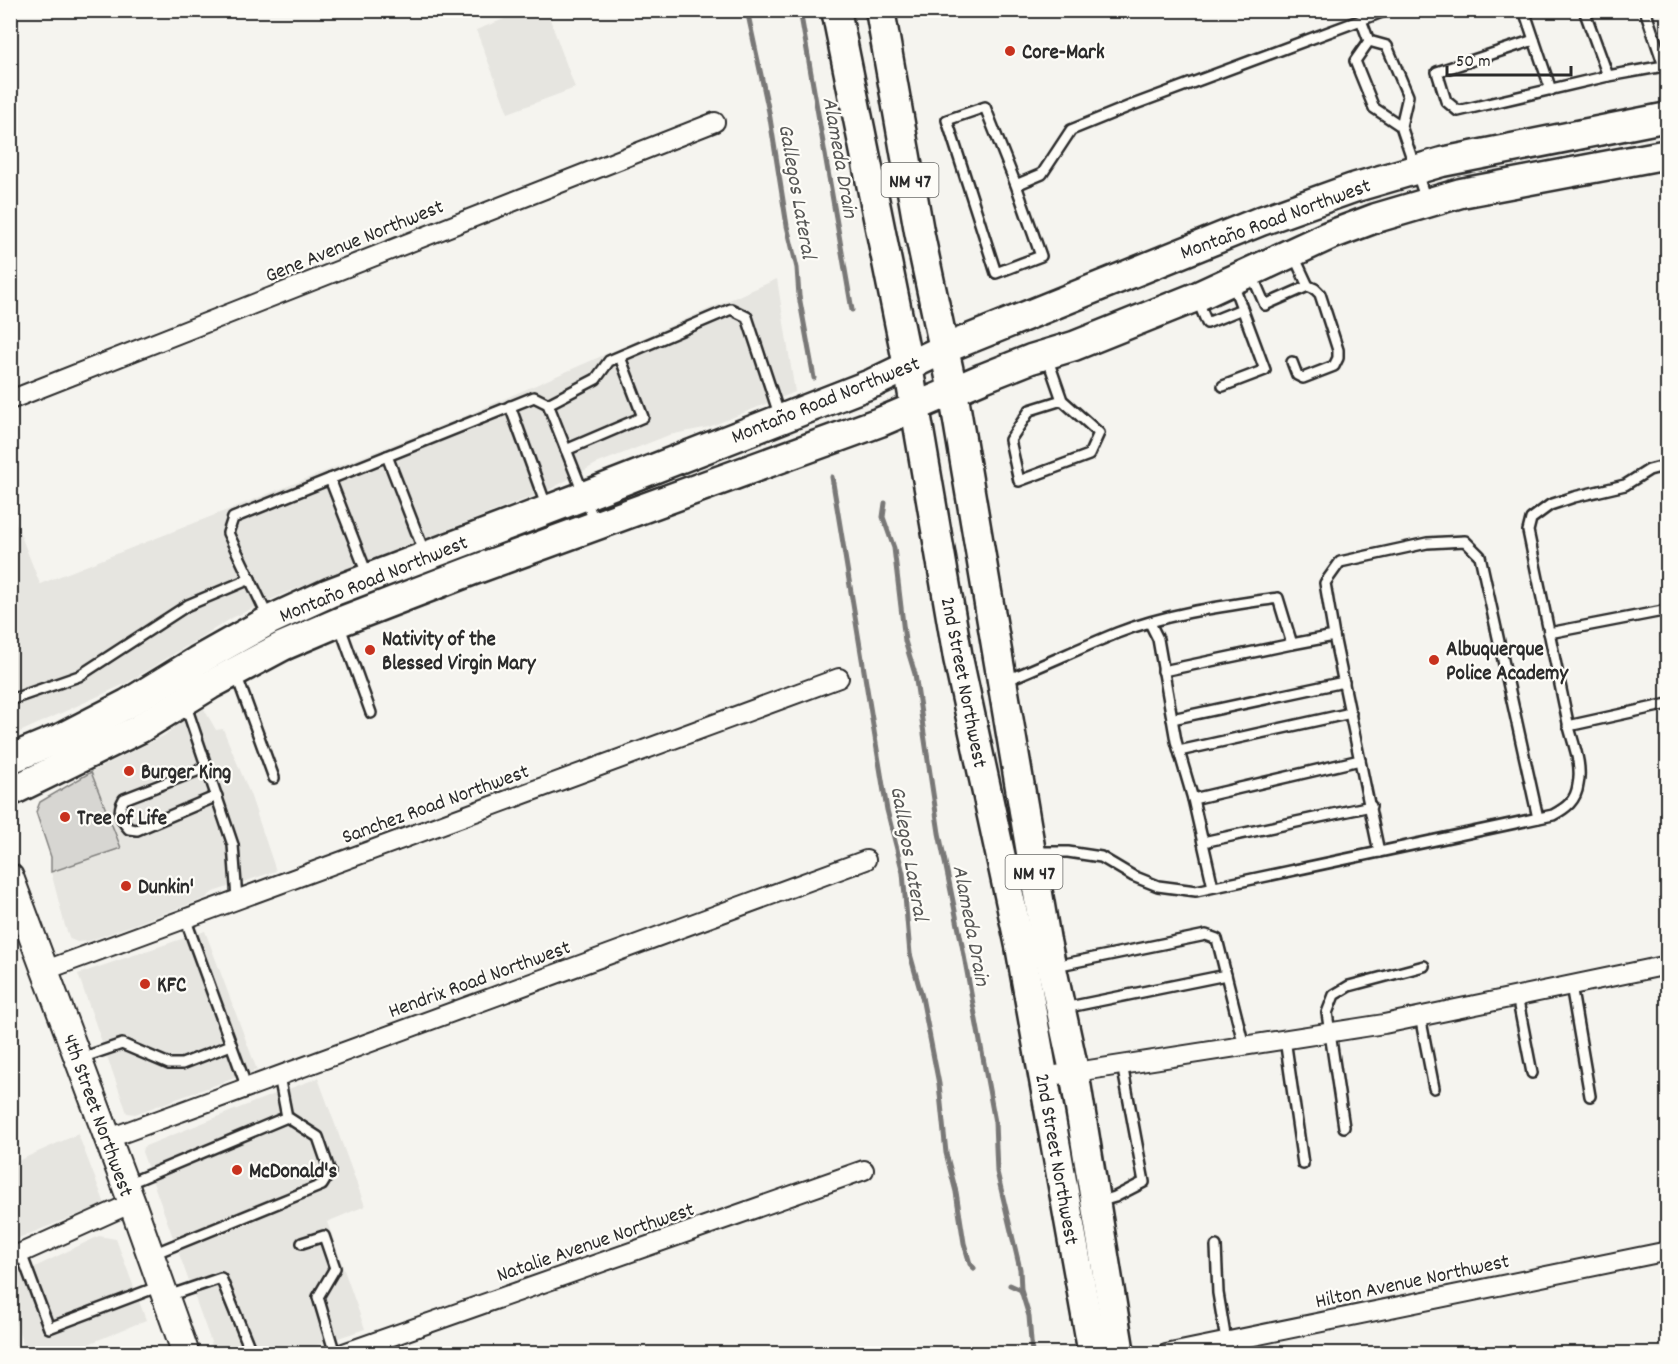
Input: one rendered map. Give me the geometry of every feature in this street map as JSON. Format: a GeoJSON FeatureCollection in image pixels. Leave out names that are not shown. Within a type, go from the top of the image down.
{"type":"FeatureCollection","features":[{"type":"Feature","properties":{"kind":"main road","name":"2nd Street Northwest"},"geometry":{"type":"LineString","coordinates":[[836,10],[916,407],[958,658],[1052,966],[1074,1071],[1120,1353]]}},
{"type":"Feature","properties":{"kind":"main road","name":"2nd Street Northwest"},"geometry":{"type":"LineString","coordinates":[[880,10],[919,231],[953,390],[1002,682],[1016,854],[1044,1077],[1093,1353]]}},
{"type":"Feature","properties":{"kind":"main road","name":"Montaño Road Northwest"},"geometry":{"type":"LineString","coordinates":[[10,792],[139,729],[235,672],[276,633],[329,593],[780,419],[873,382],[944,349],[1262,221],[1353,188],[1468,156],[1666,120]]}},
{"type":"Feature","properties":{"kind":"main road","name":"Montaño Road Northwest"},"geometry":{"type":"LineString","coordinates":[[10,759],[63,737],[127,704],[197,661],[276,633],[339,622],[596,525],[880,422],[953,390],[1046,354],[1074,346],[1196,297],[1376,218],[1427,202],[1497,186],[1668,154]]}},
{"type":"Feature","properties":{"kind":"main road","name":"4th Street Northwest"},"geometry":{"type":"LineString","coordinates":[[10,877],[46,969],[186,1353]]}},
{"type":"Feature","properties":{"kind":"street","name":"Gene Avenue Northwest"},"geometry":{"type":"LineString","coordinates":[[10,400],[715,122]]}},
{"type":"Feature","properties":{"kind":"street","name":"Sanchez Road Northwest"},"geometry":{"type":"LineString","coordinates":[[46,969],[839,678]]}},
{"type":"Feature","properties":{"kind":"street","name":"Hendrix Road Northwest"},"geometry":{"type":"LineString","coordinates":[[107,1139],[866,860]]}},
{"type":"Feature","properties":{"kind":"street"},"geometry":{"type":"LineString","coordinates":[[1044,1077],[1285,1040],[1420,1016],[1571,985],[1666,970]]}},
{"type":"Feature","properties":{"kind":"street","name":"Natalie Avenue Northwest"},"geometry":{"type":"LineString","coordinates":[[341,1353],[361,1350],[864,1170]]}},
{"type":"Feature","properties":{"kind":"street"},"geometry":{"type":"LineString","coordinates":[[16,1256],[129,1194]]}},
{"type":"Feature","properties":{"kind":"street","name":"Hilton Avenue Northwest"},"geometry":{"type":"LineString","coordinates":[[1166,1353],[1668,1251]]}},
{"type":"Feature","properties":{"kind":"lane"},"geometry":{"type":"LineString","coordinates":[[1016,185],[1042,174],[1071,130],[1141,101],[1387,10]]}},
{"type":"Feature","properties":{"kind":"lane"},"geometry":{"type":"LineString","coordinates":[[1524,10],[1551,90]]}},
{"type":"Feature","properties":{"kind":"lane"},"geometry":{"type":"LineString","coordinates":[[1584,10],[1608,76]]}},
{"type":"Feature","properties":{"kind":"lane"},"geometry":{"type":"LineString","coordinates":[[1534,40],[1437,72],[1446,101],[1458,111],[1608,76],[1666,66],[1645,10]]}},
{"type":"Feature","properties":{"kind":"lane"},"geometry":{"type":"LineString","coordinates":[[1361,20],[1369,41]]}},
{"type":"Feature","properties":{"kind":"lane"},"geometry":{"type":"LineString","coordinates":[[1369,41],[1355,61],[1374,108],[1401,126]]}},
{"type":"Feature","properties":{"kind":"lane"},"geometry":{"type":"LineString","coordinates":[[1369,41],[1388,46],[1408,96],[1401,126],[1427,202]]}},
{"type":"Feature","properties":{"kind":"lane"},"geometry":{"type":"LineString","coordinates":[[985,107],[1016,185],[1041,256],[996,273],[947,120],[985,107]]}},
{"type":"Feature","properties":{"kind":"lane"},"geometry":{"type":"LineString","coordinates":[[1292,362],[1297,375],[1303,378],[1334,366],[1338,358],[1338,350],[1320,294],[1308,286],[1293,253]]}},
{"type":"Feature","properties":{"kind":"lane"},"geometry":{"type":"LineString","coordinates":[[1241,278],[1265,305],[1308,286]]}},
{"type":"Feature","properties":{"kind":"lane"},"geometry":{"type":"LineString","coordinates":[[1224,386],[1265,370],[1242,309],[1241,278]]}},
{"type":"Feature","properties":{"kind":"lane"},"geometry":{"type":"LineString","coordinates":[[1196,297],[1207,323],[1242,309]]}},
{"type":"Feature","properties":{"kind":"lane"},"geometry":{"type":"LineString","coordinates":[[548,404],[596,379],[609,361],[731,309],[747,317],[780,419]]}},
{"type":"Feature","properties":{"kind":"lane"},"geometry":{"type":"LineString","coordinates":[[1046,354],[1062,400],[1099,434],[1089,455],[1019,481],[1010,440],[1030,410],[1062,400]]}},
{"type":"Feature","properties":{"kind":"lane"},"geometry":{"type":"LineString","coordinates":[[567,450],[643,417],[620,357]]}},
{"type":"Feature","properties":{"kind":"lane"},"geometry":{"type":"LineString","coordinates":[[276,633],[228,533],[233,518],[534,397],[548,404],[596,525]]}},
{"type":"Feature","properties":{"kind":"lane"},"geometry":{"type":"LineString","coordinates":[[510,406],[548,509]]}},
{"type":"Feature","properties":{"kind":"lane"},"geometry":{"type":"LineString","coordinates":[[387,456],[425,556]]}},
{"type":"Feature","properties":{"kind":"lane"},"geometry":{"type":"LineString","coordinates":[[1016,854],[1068,852],[1101,857],[1133,876],[1158,886],[1196,891],[1553,815],[1566,808],[1575,798],[1579,785],[1580,765],[1568,726],[1528,531],[1531,519],[1550,505],[1625,485],[1649,470],[1668,465]]}},
{"type":"Feature","properties":{"kind":"lane"},"geometry":{"type":"LineString","coordinates":[[330,479],[369,578]]}},
{"type":"Feature","properties":{"kind":"lane"},"geometry":{"type":"LineString","coordinates":[[1379,852],[1325,583],[1341,562],[1428,543],[1465,541],[1480,556],[1538,818]]}},
{"type":"Feature","properties":{"kind":"lane"},"geometry":{"type":"LineString","coordinates":[[10,700],[79,676],[188,605],[250,579]]}},
{"type":"Feature","properties":{"kind":"lane"},"geometry":{"type":"LineString","coordinates":[[1002,682],[1118,633],[1150,623],[1207,609],[1278,598],[1292,644]]}},
{"type":"Feature","properties":{"kind":"lane"},"geometry":{"type":"LineString","coordinates":[[1549,633],[1668,609]]}},
{"type":"Feature","properties":{"kind":"lane"},"geometry":{"type":"LineString","coordinates":[[339,622],[371,713]]}},
{"type":"Feature","properties":{"kind":"lane"},"geometry":{"type":"LineString","coordinates":[[1150,623],[1158,639],[1179,751],[1193,799],[1213,887]]}},
{"type":"Feature","properties":{"kind":"lane"},"geometry":{"type":"LineString","coordinates":[[1163,671],[1334,636]]}},
{"type":"Feature","properties":{"kind":"lane"},"geometry":{"type":"LineString","coordinates":[[235,672],[274,778]]}},
{"type":"Feature","properties":{"kind":"lane"},"geometry":{"type":"LineString","coordinates":[[1172,719],[1344,682]]}},
{"type":"Feature","properties":{"kind":"lane"},"geometry":{"type":"LineString","coordinates":[[184,701],[233,845],[237,899]]}},
{"type":"Feature","properties":{"kind":"lane"},"geometry":{"type":"LineString","coordinates":[[1568,726],[1668,704]]}},
{"type":"Feature","properties":{"kind":"lane"},"geometry":{"type":"LineString","coordinates":[[1179,751],[1351,713]]}},
{"type":"Feature","properties":{"kind":"lane"},"geometry":{"type":"LineString","coordinates":[[1193,799],[1360,760]]}},
{"type":"Feature","properties":{"kind":"lane"},"geometry":{"type":"LineString","coordinates":[[207,767],[124,799],[119,807],[122,821],[129,829],[137,830],[217,796]]}},
{"type":"Feature","properties":{"kind":"lane"},"geometry":{"type":"LineString","coordinates":[[1203,842],[1371,806]]}},
{"type":"Feature","properties":{"kind":"lane"},"geometry":{"type":"LineString","coordinates":[[185,918],[247,1088]]}},
{"type":"Feature","properties":{"kind":"lane"},"geometry":{"type":"LineString","coordinates":[[1052,966],[1206,934],[1217,939],[1244,1046]]}},
{"type":"Feature","properties":{"kind":"lane"},"geometry":{"type":"LineString","coordinates":[[1344,1127],[1327,1013],[1334,995],[1349,986],[1424,966]]}},
{"type":"Feature","properties":{"kind":"lane"},"geometry":{"type":"LineString","coordinates":[[1061,1008],[1226,975]]}},
{"type":"Feature","properties":{"kind":"lane"},"geometry":{"type":"LineString","coordinates":[[1571,985],[1590,1096]]}},
{"type":"Feature","properties":{"kind":"lane"},"geometry":{"type":"LineString","coordinates":[[1517,996],[1532,1073]]}},
{"type":"Feature","properties":{"kind":"lane"},"geometry":{"type":"LineString","coordinates":[[1420,1016],[1434,1088]]}},
{"type":"Feature","properties":{"kind":"lane"},"geometry":{"type":"LineString","coordinates":[[1285,1040],[1303,1164]]}},
{"type":"Feature","properties":{"kind":"lane"},"geometry":{"type":"LineString","coordinates":[[78,1059],[122,1044],[169,1064],[182,1064],[231,1045]]}},
{"type":"Feature","properties":{"kind":"lane"},"geometry":{"type":"LineString","coordinates":[[1096,1202],[1115,1197],[1144,1182],[1122,1064]]}},
{"type":"Feature","properties":{"kind":"lane"},"geometry":{"type":"LineString","coordinates":[[151,1255],[322,1185],[330,1172],[318,1137],[287,1117],[279,1076]]}},
{"type":"Feature","properties":{"kind":"lane"},"geometry":{"type":"LineString","coordinates":[[129,1194],[287,1117]]}},
{"type":"Feature","properties":{"kind":"lane"},"geometry":{"type":"LineString","coordinates":[[302,1243],[324,1236],[335,1269],[318,1298],[335,1353]]}},
{"type":"Feature","properties":{"kind":"lane"},"geometry":{"type":"LineString","coordinates":[[1216,1246],[1218,1293],[1226,1341]]}},
{"type":"Feature","properties":{"kind":"lane"},"geometry":{"type":"LineString","coordinates":[[16,1256],[49,1328],[164,1291],[220,1278],[252,1353]]}},
{"type":"Feature","properties":{"kind":"shaded area"},"geometry":{"type":"Polygon","coordinates":[[[525,11],[547,11],[575,88],[508,113],[476,30],[525,11]]]}},
{"type":"Feature","properties":{"kind":"shaded area"},"geometry":{"type":"Polygon","coordinates":[[[777,279],[795,392],[709,427],[669,435],[596,464],[549,490],[283,594],[232,618],[127,683],[11,736],[10,508],[40,584],[463,417],[777,279]]]}},
{"type":"Feature","properties":{"kind":"shaded area"},"geometry":{"type":"Polygon","coordinates":[[[204,709],[216,730],[223,729],[250,794],[276,871],[213,892],[206,898],[89,941],[77,942],[70,939],[51,872],[120,848],[91,772],[167,734],[178,724],[204,709]]]}},
{"type":"Feature","properties":{"kind":"shaded area"},"geometry":{"type":"Polygon","coordinates":[[[91,772],[121,848],[51,872],[51,857],[36,812],[40,802],[91,772]]]}},
{"type":"Feature","properties":{"kind":"shaded area"},"geometry":{"type":"Polygon","coordinates":[[[205,931],[257,1070],[135,1114],[127,1113],[78,974],[205,931]]]}},
{"type":"Feature","properties":{"kind":"shaded area"},"geometry":{"type":"Polygon","coordinates":[[[318,1078],[365,1206],[327,1222],[365,1329],[293,1353],[215,1353],[142,1152],[143,1147],[318,1078]]]}},
{"type":"Feature","properties":{"kind":"shaded area"},"geometry":{"type":"Polygon","coordinates":[[[78,1134],[105,1204],[16,1239],[11,1227],[11,1164],[78,1134]]]}},
{"type":"Feature","properties":{"kind":"shaded area"},"geometry":{"type":"Polygon","coordinates":[[[99,1236],[116,1239],[146,1320],[67,1353],[26,1353],[11,1308],[10,1279],[99,1236]]]}},
{"type":"Feature","properties":{"kind":"waterway","name":"Gallegos Lateral"},"geometry":{"type":"LineString","coordinates":[[747,10],[769,112],[814,378]]}},
{"type":"Feature","properties":{"kind":"waterway","name":"Alameda Drain"},"geometry":{"type":"LineString","coordinates":[[800,10],[852,310]]}},
{"type":"Feature","properties":{"kind":"waterway","name":"Gallegos Lateral"},"geometry":{"type":"LineString","coordinates":[[832,477],[887,810],[903,873],[910,954],[922,997],[939,1084],[946,1153],[956,1192],[964,1243],[970,1264],[974,1268]]}},
{"type":"Feature","properties":{"kind":"waterway","name":"Alameda Drain"},"geometry":{"type":"LineString","coordinates":[[885,503],[883,517],[894,548],[905,641],[915,674],[939,833],[995,1122],[997,1172],[1020,1269],[1021,1290],[1029,1316],[1032,1354]]}},
{"type":"Feature","properties":{"kind":"waterway","name":"Gallegos Lateral"},"geometry":{"type":"LineString","coordinates":[[1010,1285],[1021,1290]]}},
{"type":"Feature","properties":{"kind":"place","name":"Core-Mark"},"geometry":{"type":"Point","coordinates":[1010,51]}},
{"type":"Feature","properties":{"kind":"place","name":"Nativity of the Blessed Virgin Mary"},"geometry":{"type":"Point","coordinates":[370,650]}},
{"type":"Feature","properties":{"kind":"place","name":"Albuquerque Police Academy"},"geometry":{"type":"Point","coordinates":[1434,660]}},
{"type":"Feature","properties":{"kind":"place","name":"Burger King"},"geometry":{"type":"Point","coordinates":[129,771]}},
{"type":"Feature","properties":{"kind":"place","name":"Tree of Life"},"geometry":{"type":"Point","coordinates":[65,817]}},
{"type":"Feature","properties":{"kind":"place","name":"Dunkin'"},"geometry":{"type":"Point","coordinates":[126,886]}},
{"type":"Feature","properties":{"kind":"place","name":"KFC"},"geometry":{"type":"Point","coordinates":[145,984]}},
{"type":"Feature","properties":{"kind":"place","name":"McDonald's"},"geometry":{"type":"Point","coordinates":[237,1170]}}]}
